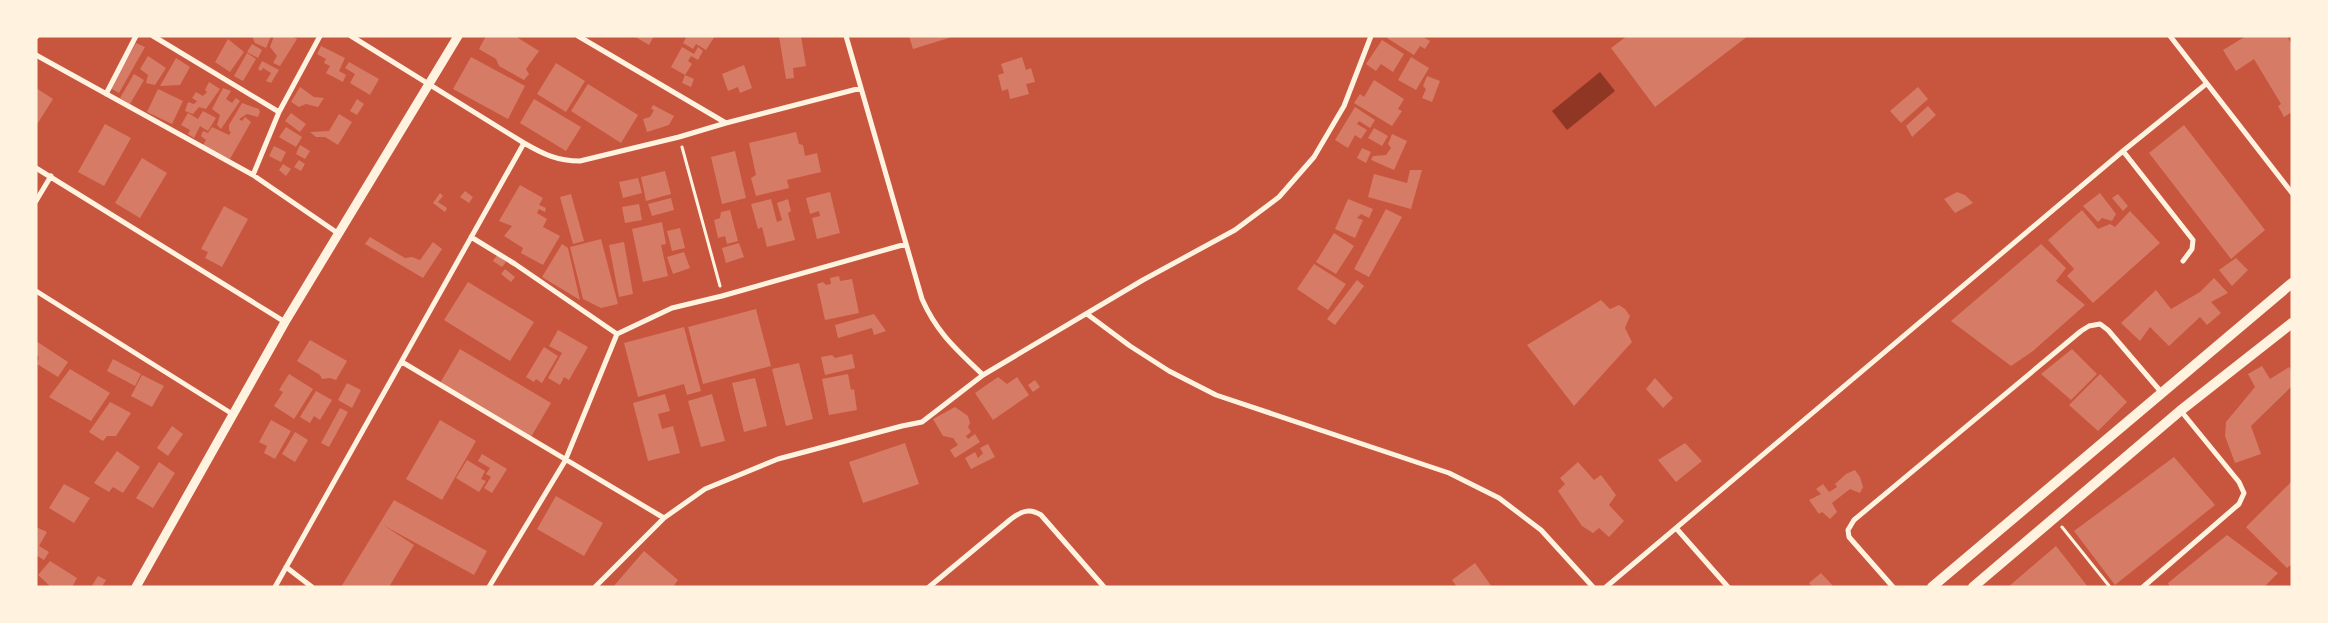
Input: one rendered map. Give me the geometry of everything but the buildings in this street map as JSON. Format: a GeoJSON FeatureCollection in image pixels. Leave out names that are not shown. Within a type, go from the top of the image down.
{"type":"FeatureCollection","features":[{"type":"Feature","properties":{"kind":"main road"},"geometry":{"type":"LineString","coordinates":[[1932,587],[2292,283]]}},
{"type":"Feature","properties":{"kind":"main road"},"geometry":{"type":"LineString","coordinates":[[1973,587],[2180,410],[2292,322]]}},
{"type":"Feature","properties":{"kind":"street"},"geometry":{"type":"LineString","coordinates":[[106,94],[136,36]]}},
{"type":"Feature","properties":{"kind":"street"},"geometry":{"type":"LineString","coordinates":[[153,36],[279,112]]}},
{"type":"Feature","properties":{"kind":"street"},"geometry":{"type":"LineString","coordinates":[[252,175],[279,112],[320,36]]}},
{"type":"Feature","properties":{"kind":"street"},"geometry":{"type":"LineString","coordinates":[[352,36],[524,143],[548,157],[564,161],[580,161],[679,137],[861,88]]}},
{"type":"Feature","properties":{"kind":"street"},"geometry":{"type":"LineString","coordinates":[[136,587],[285,322],[340,234],[458,36]]}},
{"type":"Feature","properties":{"kind":"street"},"geometry":{"type":"LineString","coordinates":[[578,36],[726,123]]}},
{"type":"Feature","properties":{"kind":"street"},"geometry":{"type":"LineString","coordinates":[[846,36],[922,299],[932,322],[950,344],[983,374]]}},
{"type":"Feature","properties":{"kind":"street"},"geometry":{"type":"LineString","coordinates":[[595,587],[664,518],[705,489],[747,470],[778,459],[922,422],[983,374],[1235,230],[1279,197],[1314,157],[1344,106],[1371,36]]}},
{"type":"Feature","properties":{"kind":"street"},"geometry":{"type":"LineString","coordinates":[[2170,36],[2292,193]]}},
{"type":"Feature","properties":{"kind":"street"},"geometry":{"type":"LineString","coordinates":[[36,55],[252,175],[340,234]]}},
{"type":"Feature","properties":{"kind":"street"},"geometry":{"type":"LineString","coordinates":[[1606,587],[2123,151],[2206,84]]}},
{"type":"Feature","properties":{"kind":"street"},"geometry":{"type":"LineString","coordinates":[[275,587],[524,143]]}},
{"type":"Feature","properties":{"kind":"street"},"geometry":{"type":"LineString","coordinates":[[2123,151],[2193,240],[2192,249],[2183,261]]}},
{"type":"Feature","properties":{"kind":"street"},"geometry":{"type":"LineString","coordinates":[[36,168],[285,322]]}},
{"type":"Feature","properties":{"kind":"street"},"geometry":{"type":"LineString","coordinates":[[36,201],[51,176]]}},
{"type":"Feature","properties":{"kind":"street"},"geometry":{"type":"LineString","coordinates":[[471,237],[522,269],[617,334]]}},
{"type":"Feature","properties":{"kind":"street"},"geometry":{"type":"LineString","coordinates":[[489,587],[565,461],[617,334],[672,308],[722,296],[906,244]]}},
{"type":"Feature","properties":{"kind":"street"},"geometry":{"type":"LineString","coordinates":[[36,292],[234,415]]}},
{"type":"Feature","properties":{"kind":"street"},"geometry":{"type":"LineString","coordinates":[[1087,314],[1130,346],[1169,371],[1216,394],[1449,473],[1499,498],[1541,530],[1593,587]]}},
{"type":"Feature","properties":{"kind":"street"},"geometry":{"type":"LineString","coordinates":[[1893,587],[1849,537],[1848,530],[1854,520],[2081,331],[2089,326],[2100,324],[2108,330],[2163,393]]}},
{"type":"Feature","properties":{"kind":"street"},"geometry":{"type":"LineString","coordinates":[[402,362],[565,461],[664,518]]}},
{"type":"Feature","properties":{"kind":"street"},"geometry":{"type":"LineString","coordinates":[[2143,587],[2239,504],[2244,493],[2240,482],[2180,410]]}},
{"type":"Feature","properties":{"kind":"street"},"geometry":{"type":"LineString","coordinates":[[929,587],[1011,519],[1021,512],[1031,510],[1041,515],[1104,587]]}},
{"type":"Feature","properties":{"kind":"street"},"geometry":{"type":"LineString","coordinates":[[1676,528],[1728,587]]}},
{"type":"Feature","properties":{"kind":"street"},"geometry":{"type":"LineString","coordinates":[[286,567],[312,587]]}},
{"type":"Feature","properties":{"kind":"path"},"geometry":{"type":"LineString","coordinates":[[679,137],[722,296]]}},
{"type":"Feature","properties":{"kind":"path"},"geometry":{"type":"LineString","coordinates":[[2055,518],[2110,587]]}},
{"type":"Feature","properties":{"kind":"shaded area"},"geometry":{"type":"Polygon","coordinates":[[[1600,72],[1615,91],[1567,130],[1552,111],[1600,72]]]}}]}
